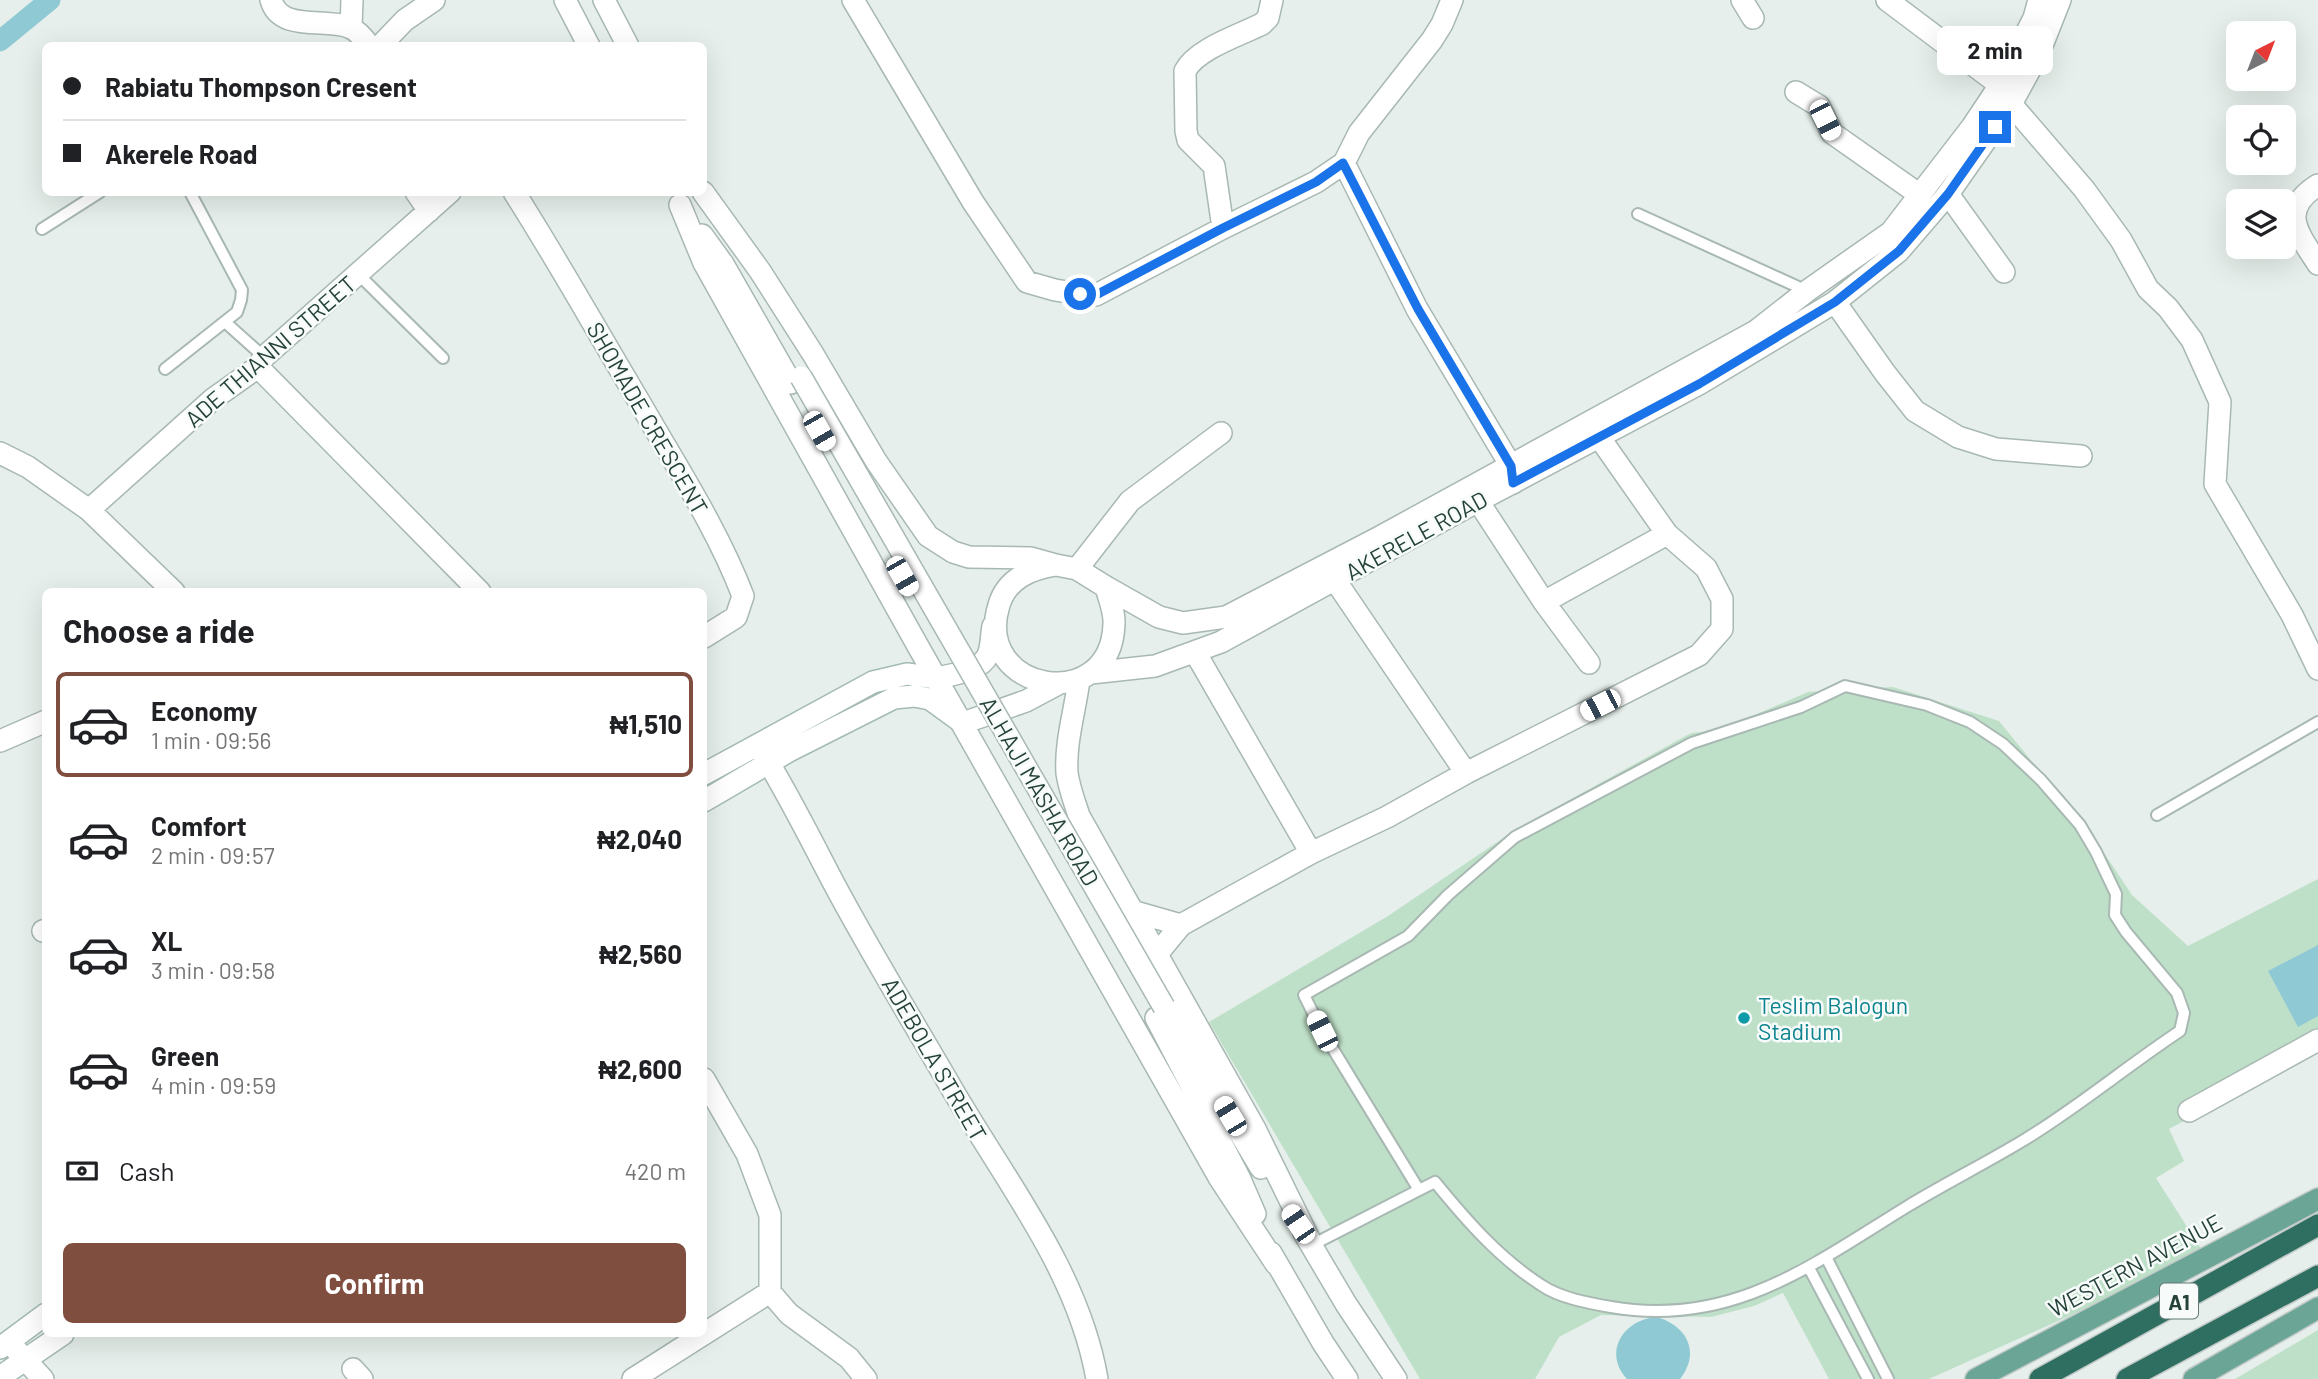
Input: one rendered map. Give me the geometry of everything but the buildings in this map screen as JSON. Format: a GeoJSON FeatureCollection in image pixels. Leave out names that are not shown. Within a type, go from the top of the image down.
{"type":"FeatureCollection","features":[{"type":"Feature","properties":{"kind":"highway","name":"A1"},"geometry":{"type":"LineString","coordinates":[[2040,1379],[2318,1225]]}},
{"type":"Feature","properties":{"kind":"highway","name":"A1"},"geometry":{"type":"LineString","coordinates":[[2127,1379],[2318,1276]]}},
{"type":"Feature","properties":{"kind":"main road","name":"WESTERN AVENUE"},"geometry":{"type":"LineString","coordinates":[[1976,1379],[2318,1199]]}},
{"type":"Feature","properties":{"kind":"main road"},"geometry":{"type":"LineString","coordinates":[[2194,1379],[2318,1308]]}},
{"type":"Feature","properties":{"kind":"street"},"geometry":{"type":"LineString","coordinates":[[271,0],[273,8],[280,16],[289,20],[326,22],[351,28],[366,42]]}},
{"type":"Feature","properties":{"kind":"street"},"geometry":{"type":"LineString","coordinates":[[351,28],[352,0]]}},
{"type":"Feature","properties":{"kind":"street"},"geometry":{"type":"LineString","coordinates":[[384,42],[405,20],[435,0]]}},
{"type":"Feature","properties":{"kind":"street"},"geometry":{"type":"LineString","coordinates":[[565,0],[587,42]]}},
{"type":"Feature","properties":{"kind":"street"},"geometry":{"type":"LineString","coordinates":[[604,0],[626,42]]}},
{"type":"Feature","properties":{"kind":"street"},"geometry":{"type":"LineString","coordinates":[[853,0],[1000,243],[1027,282],[1055,290],[1096,295],[1316,182],[1343,163],[1359,133],[1432,40],[1452,0]]}},
{"type":"Feature","properties":{"kind":"street"},"geometry":{"type":"LineString","coordinates":[[1223,228],[1214,166],[1188,140],[1185,71],[1200,54],[1262,24],[1268,18],[1272,0]]}},
{"type":"Feature","properties":{"kind":"street"},"geometry":{"type":"LineString","coordinates":[[1886,0],[2000,85]]}},
{"type":"Feature","properties":{"kind":"street"},"geometry":{"type":"LineString","coordinates":[[705,196],[760,271],[876,461],[928,536],[953,552],[969,556],[1031,558],[1067,567],[1159,617],[1183,623],[1226,617],[1512,474],[1756,331],[1891,232],[1972,127],[2000,85],[2034,18],[2039,0]]}},
{"type":"Feature","properties":{"kind":"street","name":"AKERELE ROAD"},"geometry":{"type":"LineString","coordinates":[[1076,679],[1155,666],[1221,642],[1478,501],[1512,474],[1599,437],[1759,350],[1835,302],[1899,251],[1948,194],[2011,104],[2039,53],[2060,0]]}},
{"type":"Feature","properties":{"kind":"street"},"geometry":{"type":"LineString","coordinates":[[1796,92],[1819,106],[1832,133],[1920,195]]}},
{"type":"Feature","properties":{"kind":"street"},"geometry":{"type":"LineString","coordinates":[[2011,104],[2084,190],[2121,240],[2148,289],[2168,308],[2192,340],[2220,402],[2215,484],[2292,615],[2318,669]]}},
{"type":"Feature","properties":{"kind":"street"},"geometry":{"type":"LineString","coordinates":[[1343,163],[1418,309],[1512,474]]}},
{"type":"Feature","properties":{"kind":"street"},"geometry":{"type":"LineString","coordinates":[[2318,185],[2303,194],[2294,212],[2295,224],[2318,264]]}},
{"type":"Feature","properties":{"kind":"street"},"geometry":{"type":"LineString","coordinates":[[1948,194],[2004,272]]}},
{"type":"Feature","properties":{"kind":"street"},"geometry":{"type":"LineString","coordinates":[[419,196],[429,211]]}},
{"type":"Feature","properties":{"kind":"street","name":"ADE THIANNI STREET"},"geometry":{"type":"LineString","coordinates":[[89,510],[213,399],[261,362],[446,196]]}},
{"type":"Feature","properties":{"kind":"street","name":"SHOMADE CRESCENT"},"geometry":{"type":"LineString","coordinates":[[517,196],[697,500],[733,569],[743,596],[736,617],[707,635]]}},
{"type":"Feature","properties":{"kind":"street","name":"ALHAJI MASHA ROAD"},"geometry":{"type":"LineString","coordinates":[[704,196],[796,380]]}},
{"type":"Feature","properties":{"kind":"street"},"geometry":{"type":"LineString","coordinates":[[677,199],[704,263],[937,678],[1220,1180],[1276,1264]]}},
{"type":"Feature","properties":{"kind":"street","name":"ALHAJI MASHA ROAD"},"geometry":{"type":"LineString","coordinates":[[677,199],[723,264],[796,380],[1159,1010],[1396,1379]]}},
{"type":"Feature","properties":{"kind":"street"},"geometry":{"type":"LineString","coordinates":[[1835,302],[1915,411],[1958,437],[1996,449],[2081,456]]}},
{"type":"Feature","properties":{"kind":"street"},"geometry":{"type":"LineString","coordinates":[[261,362],[476,588]]}},
{"type":"Feature","properties":{"kind":"street"},"geometry":{"type":"LineString","coordinates":[[707,773],[873,682],[907,674],[937,678],[975,668],[985,661],[989,653],[995,617],[1002,596],[1015,579],[1035,568],[1067,567],[1130,500],[1221,433]]}},
{"type":"Feature","properties":{"kind":"street"},"geometry":{"type":"LineString","coordinates":[[1157,954],[1181,925],[1311,853],[1387,817],[1466,773],[1699,655],[1722,629],[1722,599],[1706,568],[1667,534],[1599,437]]}},
{"type":"Feature","properties":{"kind":"street"},"geometry":{"type":"LineString","coordinates":[[0,453],[28,467],[89,510],[170,588]]}},
{"type":"Feature","properties":{"kind":"street"},"geometry":{"type":"LineString","coordinates":[[1478,501],[1544,602],[1589,663]]}},
{"type":"Feature","properties":{"kind":"street"},"geometry":{"type":"LineString","coordinates":[[1544,602],[1667,534]]}},
{"type":"Feature","properties":{"kind":"street"},"geometry":{"type":"LineString","coordinates":[[1335,580],[1466,773]]}},
{"type":"Feature","properties":{"kind":"street"},"geometry":{"type":"LineString","coordinates":[[963,723],[1026,701],[1076,679],[1104,658],[1113,640],[1115,620],[1106,587]]}},
{"type":"Feature","properties":{"kind":"street"},"geometry":{"type":"LineString","coordinates":[[995,617],[997,638],[1005,657],[1019,672],[1037,682],[1076,679]]}},
{"type":"Feature","properties":{"kind":"street"},"geometry":{"type":"LineString","coordinates":[[1195,652],[1311,853]]}},
{"type":"Feature","properties":{"kind":"street"},"geometry":{"type":"LineString","coordinates":[[1076,679],[1074,719],[1068,738],[1068,776],[1079,816],[1255,1129],[1312,1245]]}},
{"type":"Feature","properties":{"kind":"street"},"geometry":{"type":"LineString","coordinates":[[707,798],[789,751],[887,701],[906,696],[930,699],[963,723]]}},
{"type":"Feature","properties":{"kind":"street"},"geometry":{"type":"LineString","coordinates":[[0,741],[42,723]]}},
{"type":"Feature","properties":{"kind":"street","name":"ADEBOLA STREET"},"geometry":{"type":"LineString","coordinates":[[758,745],[832,881],[1053,1259],[1082,1320],[1097,1379]]}},
{"type":"Feature","properties":{"kind":"street"},"geometry":{"type":"LineString","coordinates":[[1132,911],[1181,925]]}},
{"type":"Feature","properties":{"kind":"street","name":"ALHAJI MASHA ROAD"},"geometry":{"type":"LineString","coordinates":[[1159,1010],[1239,1178],[1276,1264],[1347,1379]]}},
{"type":"Feature","properties":{"kind":"street"},"geometry":{"type":"LineString","coordinates":[[2189,1111],[2318,1040]]}},
{"type":"Feature","properties":{"kind":"street"},"geometry":{"type":"LineString","coordinates":[[707,1084],[747,1154],[770,1215],[770,1292],[789,1314],[849,1358],[866,1379]]}},
{"type":"Feature","properties":{"kind":"street"},"geometry":{"type":"LineString","coordinates":[[707,1332],[770,1292]]}},
{"type":"Feature","properties":{"kind":"street"},"geometry":{"type":"LineString","coordinates":[[42,1317],[5,1345],[26,1360],[43,1379]]}},
{"type":"Feature","properties":{"kind":"street"},"geometry":{"type":"LineString","coordinates":[[0,1377],[59,1337]]}},
{"type":"Feature","properties":{"kind":"street"},"geometry":{"type":"LineString","coordinates":[[633,1379],[699,1337]]}},
{"type":"Feature","properties":{"kind":"lane"},"geometry":{"type":"LineString","coordinates":[[42,229],[94,196]]}},
{"type":"Feature","properties":{"kind":"lane"},"geometry":{"type":"LineString","coordinates":[[164,369],[237,312],[242,290],[192,196]]}},
{"type":"Feature","properties":{"kind":"lane"},"geometry":{"type":"LineString","coordinates":[[1638,214],[1807,291]]}},
{"type":"Feature","properties":{"kind":"lane"},"geometry":{"type":"LineString","coordinates":[[358,274],[443,358]]}},
{"type":"Feature","properties":{"kind":"lane"},"geometry":{"type":"LineString","coordinates":[[225,321],[261,362]]}},
{"type":"Feature","properties":{"kind":"lane"},"geometry":{"type":"LineString","coordinates":[[1312,1245],[1435,1182],[1461,1214],[1500,1253],[1543,1286],[1588,1303],[1640,1312],[1686,1311],[1730,1302],[1809,1268],[1943,1185],[2025,1140],[2180,1031],[2184,1013],[2177,993],[2115,915],[2116,894],[2080,825],[2041,780],[2003,744],[1970,722],[1927,705],[1845,686],[1801,707],[1692,743],[1515,837],[1448,895],[1408,936],[1304,996],[1322,1031],[1419,1190]]}},
{"type":"Feature","properties":{"kind":"lane"},"geometry":{"type":"LineString","coordinates":[[2157,815],[2318,722]]}},
{"type":"Feature","properties":{"kind":"lane"},"geometry":{"type":"LineString","coordinates":[[1826,1257],[1888,1379]]}},
{"type":"Feature","properties":{"kind":"lane"},"geometry":{"type":"LineString","coordinates":[[1809,1268],[1868,1379]]}},
{"type":"Feature","properties":{"kind":"green space"},"geometry":{"type":"Polygon","coordinates":[[[1893,687],[1999,721],[2092,835],[2132,895],[2188,946],[2318,879],[2318,1048],[2169,1129],[2184,1161],[2156,1178],[2205,1255],[1929,1379],[1829,1379],[1783,1293],[1754,1306],[1711,1317],[1601,1315],[1559,1337],[1535,1379],[1420,1379],[1209,1022],[1388,916],[1515,830],[1691,733],[1720,730],[1808,692],[1893,687]]]}},
{"type":"Feature","properties":{"kind":"green space"},"geometry":{"type":"Polygon","coordinates":[[[2318,1330],[2318,1379],[2235,1379],[2318,1330]]]}},
{"type":"Feature","properties":{"kind":"water"},"geometry":{"type":"Polygon","coordinates":[[[2318,945],[2318,1016],[2298,1027],[2268,971],[2318,945]]]}},
{"type":"Feature","properties":{"kind":"water"},"geometry":{"type":"Polygon","coordinates":[[[1657,1317],[1676,1327],[1688,1341],[1690,1350],[1686,1369],[1680,1379],[1627,1379],[1616,1358],[1620,1339],[1626,1330],[1635,1324],[1657,1317]]]}},
{"type":"Feature","properties":{"kind":"waterway"},"geometry":{"type":"LineString","coordinates":[[0,41],[50,0]]}},
{"type":"Feature","properties":{"kind":"place","name":"Teslim Balogun Stadium"},"geometry":{"type":"Point","coordinates":[1744,1018]}},
{"type":"Feature","properties":{"kind":"route"},"geometry":{"type":"LineString","coordinates":[[1080,294],[1096,295],[1316,182],[1343,163],[1418,309],[1511,466],[1513,483],[1699,384],[1835,302],[1899,251],[1948,194],[1995,127]]}}]}
